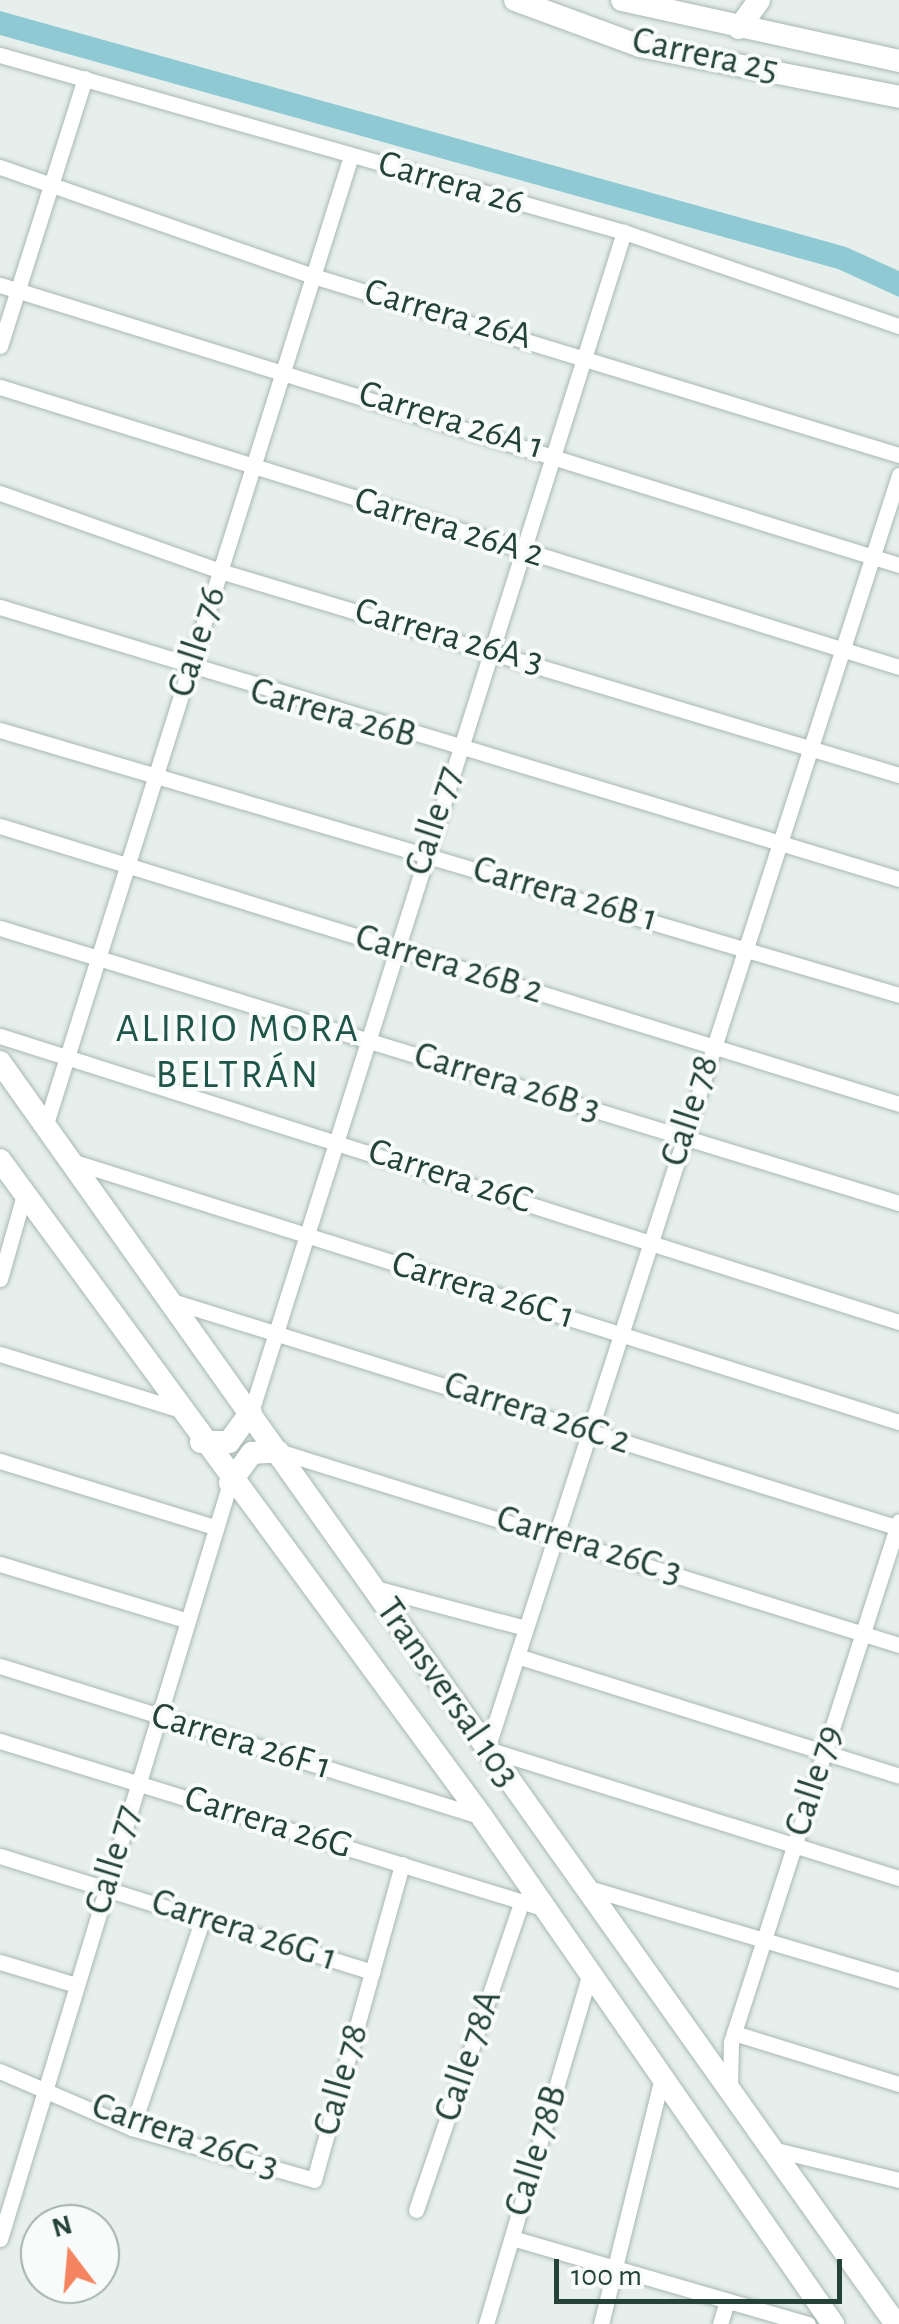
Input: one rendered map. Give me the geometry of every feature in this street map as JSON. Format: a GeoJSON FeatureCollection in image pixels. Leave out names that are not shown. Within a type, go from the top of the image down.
{"type":"FeatureCollection","features":[{"type":"Feature","properties":{"kind":"street","name":"Carrera 25"},"geometry":{"type":"LineString","coordinates":[[515,0],[640,46],[899,96]]}},
{"type":"Feature","properties":{"kind":"street","name":"Carrera 25"},"geometry":{"type":"LineString","coordinates":[[622,0],[899,61]]}},
{"type":"Feature","properties":{"kind":"street"},"geometry":{"type":"LineString","coordinates":[[739,28],[759,0]]}},
{"type":"Feature","properties":{"kind":"street","name":"Carrera 26"},"geometry":{"type":"LineString","coordinates":[[0,55],[624,232],[899,326]]}},
{"type":"Feature","properties":{"kind":"street"},"geometry":{"type":"LineString","coordinates":[[0,346],[85,78]]}},
{"type":"Feature","properties":{"kind":"street","name":"Calle 76"},"geometry":{"type":"LineString","coordinates":[[45,1127],[351,156]]}},
{"type":"Feature","properties":{"kind":"street","name":"Carrera 26A"},"geometry":{"type":"LineString","coordinates":[[0,167],[313,276],[584,355],[899,455]]}},
{"type":"Feature","properties":{"kind":"street","name":"Calle 77"},"geometry":{"type":"LineString","coordinates":[[251,1412],[302,1234],[624,232]]}},
{"type":"Feature","properties":{"kind":"street","name":"Carrera 26A 1"},"geometry":{"type":"LineString","coordinates":[[0,285],[554,452],[899,564]]}},
{"type":"Feature","properties":{"kind":"street","name":"Carrera 26A 2"},"geometry":{"type":"LineString","coordinates":[[0,387],[899,667]]}},
{"type":"Feature","properties":{"kind":"street","name":"Calle 78"},"geometry":{"type":"LineString","coordinates":[[487,1749],[648,1240],[748,946],[839,649],[899,475]]}},
{"type":"Feature","properties":{"kind":"street","name":"Carrera 26A 3"},"geometry":{"type":"LineString","coordinates":[[0,493],[220,571],[490,648],[899,775]]}},
{"type":"Feature","properties":{"kind":"street","name":"Carrera 26B"},"geometry":{"type":"LineString","coordinates":[[0,607],[188,671],[899,879]]}},
{"type":"Feature","properties":{"kind":"street","name":"Carrera 26B 1"},"geometry":{"type":"LineString","coordinates":[[0,730],[155,779],[748,946],[899,995]]}},
{"type":"Feature","properties":{"kind":"street","name":"Carrera 26B 2"},"geometry":{"type":"LineString","coordinates":[[0,826],[899,1104]]}},
{"type":"Feature","properties":{"kind":"street","name":"Carrera 26B 3"},"geometry":{"type":"LineString","coordinates":[[0,928],[899,1203]]}},
{"type":"Feature","properties":{"kind":"street","name":"Carrera 26C"},"geometry":{"type":"LineString","coordinates":[[0,1036],[66,1061],[333,1139],[899,1322]]}},
{"type":"Feature","properties":{"kind":"street","name":"Transversal 103"},"geometry":{"type":"LineString","coordinates":[[0,1062],[175,1302],[372,1588],[896,2324]]}},
{"type":"Feature","properties":{"kind":"street","name":"Transversal 103"},"geometry":{"type":"LineString","coordinates":[[0,1160],[230,1482],[482,1818],[529,1904],[588,1979],[833,2324]]}},
{"type":"Feature","properties":{"kind":"street","name":"Carrera 26C 1"},"geometry":{"type":"LineString","coordinates":[[68,1160],[899,1422]]}},
{"type":"Feature","properties":{"kind":"street"},"geometry":{"type":"LineString","coordinates":[[0,1279],[4,1254],[24,1195]]}},
{"type":"Feature","properties":{"kind":"street","name":"Carrera 26C 2"},"geometry":{"type":"LineString","coordinates":[[175,1302],[898,1526]]}},
{"type":"Feature","properties":{"kind":"street"},"geometry":{"type":"LineString","coordinates":[[0,1354],[178,1409]]}},
{"type":"Feature","properties":{"kind":"street"},"geometry":{"type":"LineString","coordinates":[[201,1442],[229,1442],[251,1412]]}},
{"type":"Feature","properties":{"kind":"street"},"geometry":{"type":"LineString","coordinates":[[230,1482],[252,1453],[278,1451]]}},
{"type":"Feature","properties":{"kind":"street","name":"Carrera 26C 3"},"geometry":{"type":"LineString","coordinates":[[278,1451],[899,1644]]}},
{"type":"Feature","properties":{"kind":"street"},"geometry":{"type":"LineString","coordinates":[[0,1461],[214,1527]]}},
{"type":"Feature","properties":{"kind":"street","name":"Calle 77"},"geometry":{"type":"LineString","coordinates":[[0,2239],[230,1482]]}},
{"type":"Feature","properties":{"kind":"street","name":"Calle 79"},"geometry":{"type":"LineString","coordinates":[[730,2086],[732,2037],[898,1526]]}},
{"type":"Feature","properties":{"kind":"street"},"geometry":{"type":"LineString","coordinates":[[0,1564],[186,1620]]}},
{"type":"Feature","properties":{"kind":"street"},"geometry":{"type":"LineString","coordinates":[[372,1588],[526,1628]]}},
{"type":"Feature","properties":{"kind":"street"},"geometry":{"type":"LineString","coordinates":[[517,1656],[899,1776]]}},
{"type":"Feature","properties":{"kind":"street","name":"Carrera 26F 1"},"geometry":{"type":"LineString","coordinates":[[0,1666],[482,1818]]}},
{"type":"Feature","properties":{"kind":"street","name":"Carrera 26G"},"geometry":{"type":"LineString","coordinates":[[0,1741],[529,1904]]}},
{"type":"Feature","properties":{"kind":"street"},"geometry":{"type":"LineString","coordinates":[[487,1749],[899,1878]]}},
{"type":"Feature","properties":{"kind":"street","name":"Carrera 26G 1"},"geometry":{"type":"LineString","coordinates":[[0,1856],[372,1972]]}},
{"type":"Feature","properties":{"kind":"street","name":"Calle 78"},"geometry":{"type":"LineString","coordinates":[[314,2180],[402,1864]]}},
{"type":"Feature","properties":{"kind":"street"},"geometry":{"type":"LineString","coordinates":[[585,1887],[899,1980]]}},
{"type":"Feature","properties":{"kind":"street","name":"Calle 78A"},"geometry":{"type":"LineString","coordinates":[[416,2210],[529,1904]]}},
{"type":"Feature","properties":{"kind":"street"},"geometry":{"type":"LineString","coordinates":[[132,2128],[204,1918]]}},
{"type":"Feature","properties":{"kind":"street"},"geometry":{"type":"LineString","coordinates":[[0,1962],[76,1986]]}},
{"type":"Feature","properties":{"kind":"street","name":"Calle 78B"},"geometry":{"type":"LineString","coordinates":[[486,2324],[588,1979]]}},
{"type":"Feature","properties":{"kind":"street"},"geometry":{"type":"LineString","coordinates":[[700,2045],[732,2037],[899,2084]]}},
{"type":"Feature","properties":{"kind":"street","name":"Carrera 26G 3"},"geometry":{"type":"LineString","coordinates":[[0,2071],[46,2086],[132,2128],[314,2180]]}},
{"type":"Feature","properties":{"kind":"street"},"geometry":{"type":"LineString","coordinates":[[600,2324],[662,2082]]}},
{"type":"Feature","properties":{"kind":"street"},"geometry":{"type":"LineString","coordinates":[[771,2149],[899,2180]]}},
{"type":"Feature","properties":{"kind":"street"},"geometry":{"type":"LineString","coordinates":[[0,2176],[17,2182]]}},
{"type":"Feature","properties":{"kind":"street"},"geometry":{"type":"LineString","coordinates":[[512,2238],[808,2324]]}},
{"type":"Feature","properties":{"kind":"street"},"geometry":{"type":"LineString","coordinates":[[720,2324],[727,2300]]}},
{"type":"Feature","properties":{"kind":"water"},"geometry":{"type":"Polygon","coordinates":[[[0,11],[846,247],[899,271],[899,297],[838,269],[0,35],[0,11]]]}},
{"type":"Feature","properties":{"kind":"district","name":"ALIRIO MORA BELTRÁN"},"geometry":{"type":"Point","coordinates":[238,1052]}}]}
